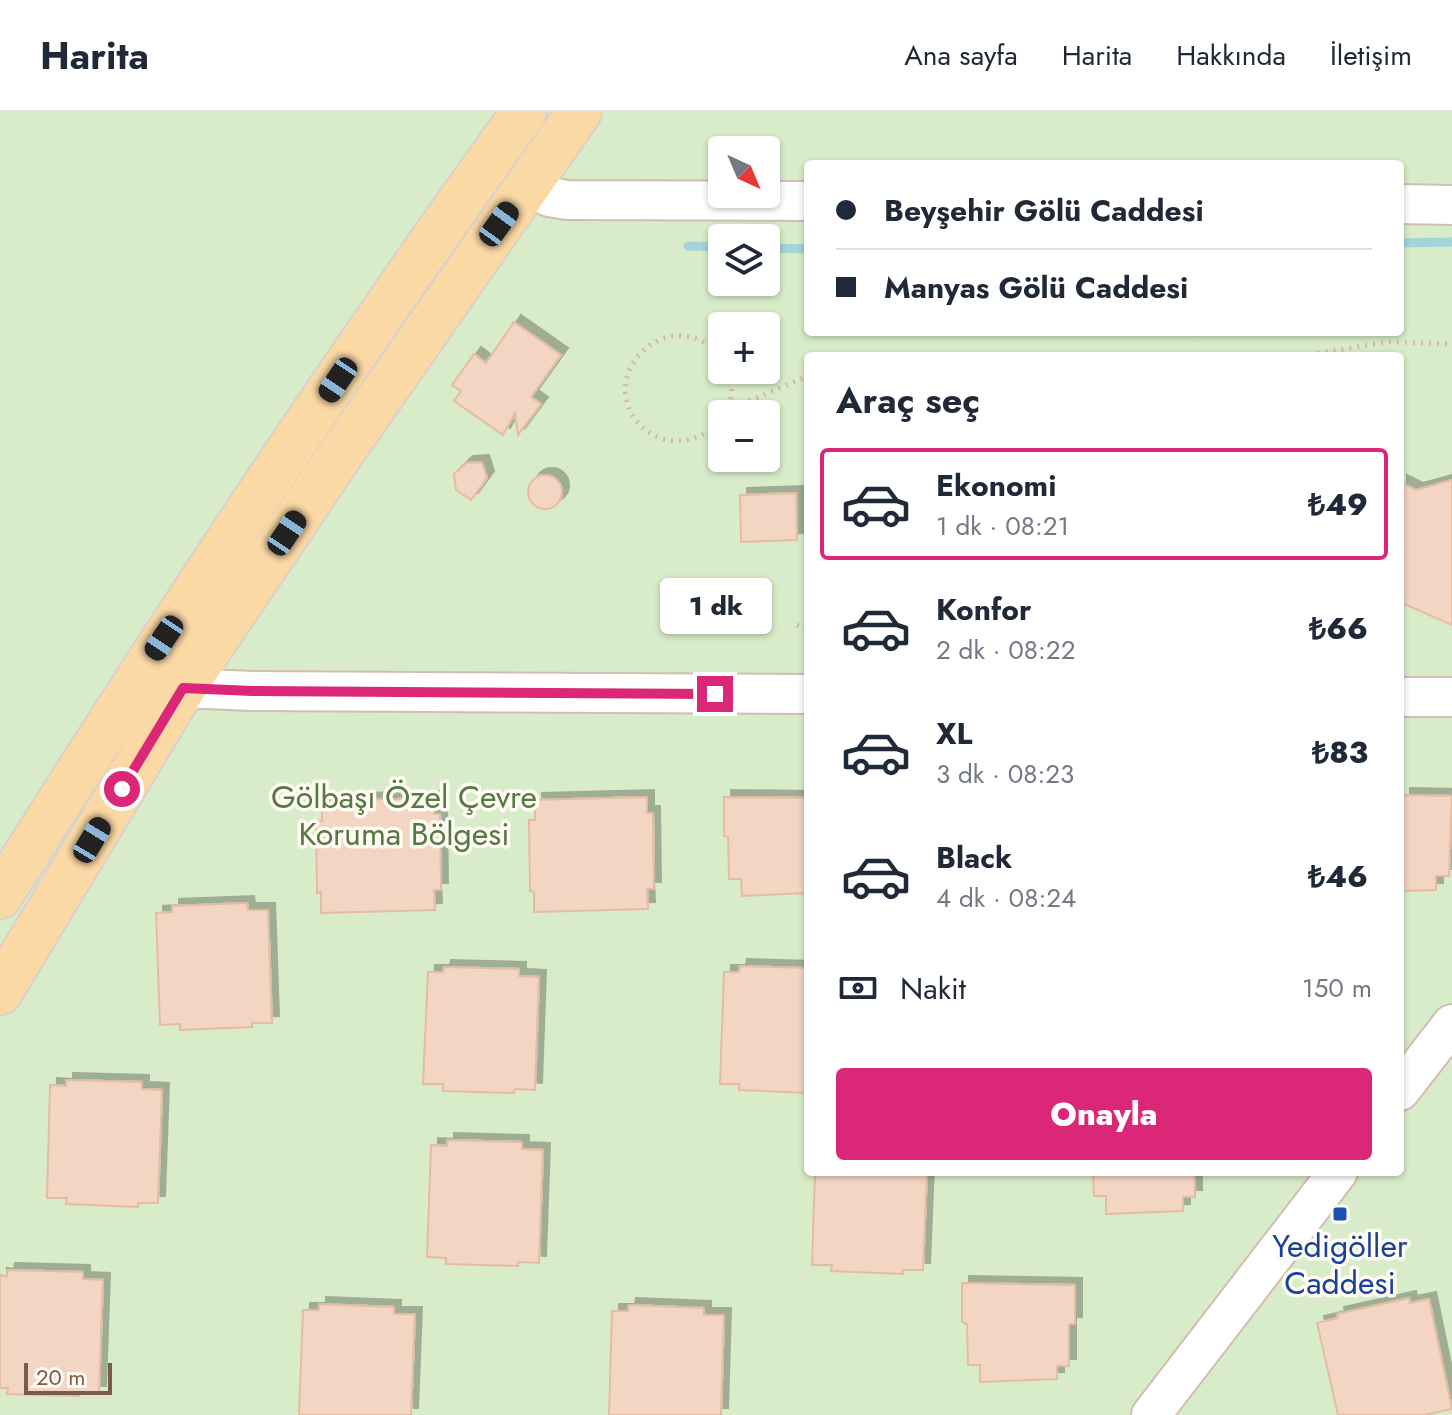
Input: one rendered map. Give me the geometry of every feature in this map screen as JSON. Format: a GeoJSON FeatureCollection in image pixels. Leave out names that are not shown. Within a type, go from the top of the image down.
{"type":"FeatureCollection","features":[{"type":"Feature","properties":{"kind":"main road"},"geometry":{"type":"LineString","coordinates":[[0,992],[183,688],[499,224],[579,112]]}},
{"type":"Feature","properties":{"kind":"main road"},"geometry":{"type":"LineString","coordinates":[[518,121],[537,171]]}},
{"type":"Feature","properties":{"kind":"main road"},"geometry":{"type":"LineString","coordinates":[[0,896],[146,664],[460,199],[518,121]]}},
{"type":"Feature","properties":{"kind":"main road"},"geometry":{"type":"LineString","coordinates":[[460,199],[499,224]]}},
{"type":"Feature","properties":{"kind":"street"},"geometry":{"type":"LineString","coordinates":[[537,171],[549,197],[567,200],[804,201]]}},
{"type":"Feature","properties":{"kind":"street"},"geometry":{"type":"LineString","coordinates":[[1404,204],[1452,205]]}},
{"type":"Feature","properties":{"kind":"street"},"geometry":{"type":"LineString","coordinates":[[146,664],[183,688],[804,694]]}},
{"type":"Feature","properties":{"kind":"street"},"geometry":{"type":"LineString","coordinates":[[1404,697],[1452,697]]}},
{"type":"Feature","properties":{"kind":"street"},"geometry":{"type":"LineString","coordinates":[[1404,1086],[1452,1024]]}},
{"type":"Feature","properties":{"kind":"street"},"geometry":{"type":"LineString","coordinates":[[1151,1415],[1335,1176]]}},
{"type":"Feature","properties":{"kind":"path"},"geometry":{"type":"LineString","coordinates":[[708,345],[692,337],[675,336],[658,340],[644,349],[633,362],[627,378],[626,396],[632,414],[643,428],[658,438],[676,442],[694,440],[708,433]]}},
{"type":"Feature","properties":{"kind":"path"},"geometry":{"type":"LineString","coordinates":[[1326,352],[1386,342],[1452,344]]}},
{"type":"Feature","properties":{"kind":"path"},"geometry":{"type":"LineString","coordinates":[[752,400],[804,378]]}},
{"type":"Feature","properties":{"kind":"path"},"geometry":{"type":"LineString","coordinates":[[797,625],[804,628]]}},
{"type":"Feature","properties":{"kind":"green space","name":"Gölbaşı Özel Çevre Koruma Bölgesi"},"geometry":{"type":"Polygon","coordinates":[[[0,112],[1452,112],[1452,1415],[0,1415],[0,112]]]}},
{"type":"Feature","properties":{"kind":"building"},"geometry":{"type":"Polygon","coordinates":[[[514,322],[561,355],[531,397],[541,404],[518,435],[515,413],[503,435],[454,401],[461,391],[452,385],[474,354],[486,363],[514,322]]]}},
{"type":"Feature","properties":{"kind":"building"},"geometry":{"type":"Polygon","coordinates":[[[482,462],[487,478],[471,500],[456,490],[454,474],[466,463],[482,462]]]}},
{"type":"Feature","properties":{"kind":"building"},"geometry":{"type":"Polygon","coordinates":[[[545,475],[557,480],[562,492],[557,504],[545,509],[533,504],[528,492],[533,480],[545,475]]]}},
{"type":"Feature","properties":{"kind":"building"},"geometry":{"type":"Polygon","coordinates":[[[1452,480],[1452,625],[1404,604],[1404,484],[1416,490],[1452,480]]]}},
{"type":"Feature","properties":{"kind":"building"},"geometry":{"type":"Polygon","coordinates":[[[796,493],[797,540],[741,542],[740,495],[796,493]]]}},
{"type":"Feature","properties":{"kind":"building"},"geometry":{"type":"Polygon","coordinates":[[[1404,795],[1452,796],[1449,876],[1436,876],[1436,890],[1404,891],[1404,795]]]}},
{"type":"Feature","properties":{"kind":"building"},"geometry":{"type":"Polygon","coordinates":[[[647,797],[647,813],[653,813],[654,889],[647,889],[648,909],[534,912],[534,892],[530,891],[529,820],[535,820],[535,800],[647,797]]]}},
{"type":"Feature","properties":{"kind":"building"},"geometry":{"type":"Polygon","coordinates":[[[724,797],[804,798],[804,893],[742,896],[741,879],[729,879],[728,837],[724,836],[724,797]]]}},
{"type":"Feature","properties":{"kind":"building"},"geometry":{"type":"Polygon","coordinates":[[[434,798],[434,814],[440,814],[441,890],[434,890],[435,910],[321,913],[321,892],[317,893],[316,821],[322,821],[322,801],[434,798]]]}},
{"type":"Feature","properties":{"kind":"building"},"geometry":{"type":"Polygon","coordinates":[[[247,903],[248,910],[268,910],[272,1023],[252,1023],[252,1027],[180,1030],[180,1024],[160,1025],[156,913],[172,912],[172,906],[247,903]]]}},
{"type":"Feature","properties":{"kind":"building"},"geometry":{"type":"Polygon","coordinates":[[[740,966],[804,968],[804,1093],[739,1090],[739,1084],[720,1084],[724,972],[739,972],[740,966]]]}},
{"type":"Feature","properties":{"kind":"building"},"geometry":{"type":"Polygon","coordinates":[[[444,967],[519,969],[519,976],[539,977],[535,1090],[515,1089],[514,1093],[443,1091],[443,1084],[423,1084],[428,972],[443,972],[444,967]]]}},
{"type":"Feature","properties":{"kind":"building"},"geometry":{"type":"Polygon","coordinates":[[[66,1080],[142,1082],[142,1089],[162,1090],[158,1203],[138,1203],[138,1207],[66,1204],[67,1198],[47,1198],[50,1085],[66,1086],[66,1080]]]}},
{"type":"Feature","properties":{"kind":"building"},"geometry":{"type":"Polygon","coordinates":[[[447,1140],[522,1142],[522,1149],[543,1150],[539,1263],[518,1262],[518,1266],[446,1264],[446,1258],[427,1257],[431,1145],[447,1146],[447,1140]]]}},
{"type":"Feature","properties":{"kind":"building"},"geometry":{"type":"Polygon","coordinates":[[[815,1176],[927,1176],[923,1270],[903,1270],[903,1274],[831,1271],[832,1265],[812,1265],[815,1176]]]}},
{"type":"Feature","properties":{"kind":"building"},"geometry":{"type":"Polygon","coordinates":[[[1093,1176],[1195,1176],[1195,1197],[1183,1197],[1183,1211],[1106,1214],[1106,1196],[1094,1196],[1093,1176]]]}},
{"type":"Feature","properties":{"kind":"building"},"geometry":{"type":"Polygon","coordinates":[[[8,1270],[83,1272],[83,1279],[103,1280],[99,1393],[79,1392],[79,1396],[7,1394],[8,1388],[0,1388],[0,1275],[7,1276],[8,1270]]]}},
{"type":"Feature","properties":{"kind":"building"},"geometry":{"type":"Polygon","coordinates":[[[962,1283],[1075,1285],[1075,1324],[1069,1324],[1069,1366],[1057,1366],[1057,1379],[980,1382],[980,1365],[968,1365],[967,1324],[962,1322],[962,1283]]]}},
{"type":"Feature","properties":{"kind":"building"},"geometry":{"type":"Polygon","coordinates":[[[1409,1298],[1410,1303],[1429,1299],[1452,1409],[1424,1415],[1338,1415],[1317,1323],[1338,1318],[1337,1314],[1409,1298]]]}},
{"type":"Feature","properties":{"kind":"building"},"geometry":{"type":"Polygon","coordinates":[[[319,1304],[394,1307],[394,1314],[415,1314],[411,1415],[299,1415],[303,1310],[319,1310],[319,1304]]]}},
{"type":"Feature","properties":{"kind":"building"},"geometry":{"type":"Polygon","coordinates":[[[629,1305],[704,1308],[704,1315],[724,1315],[721,1415],[609,1415],[612,1311],[628,1311],[629,1305]]]}},
{"type":"Feature","properties":{"kind":"waterway"},"geometry":{"type":"LineString","coordinates":[[1404,243],[1452,242]]}},
{"type":"Feature","properties":{"kind":"waterway"},"geometry":{"type":"LineString","coordinates":[[688,246],[708,247]]}},
{"type":"Feature","properties":{"kind":"waterway"},"geometry":{"type":"LineString","coordinates":[[780,248],[804,249]]}},
{"type":"Feature","properties":{"kind":"place","name":"Yedigöller Caddesi"},"geometry":{"type":"Point","coordinates":[1340,1214]}},
{"type":"Feature","properties":{"kind":"route"},"geometry":{"type":"LineString","coordinates":[[122,789],[183,688],[715,694]]}}]}
